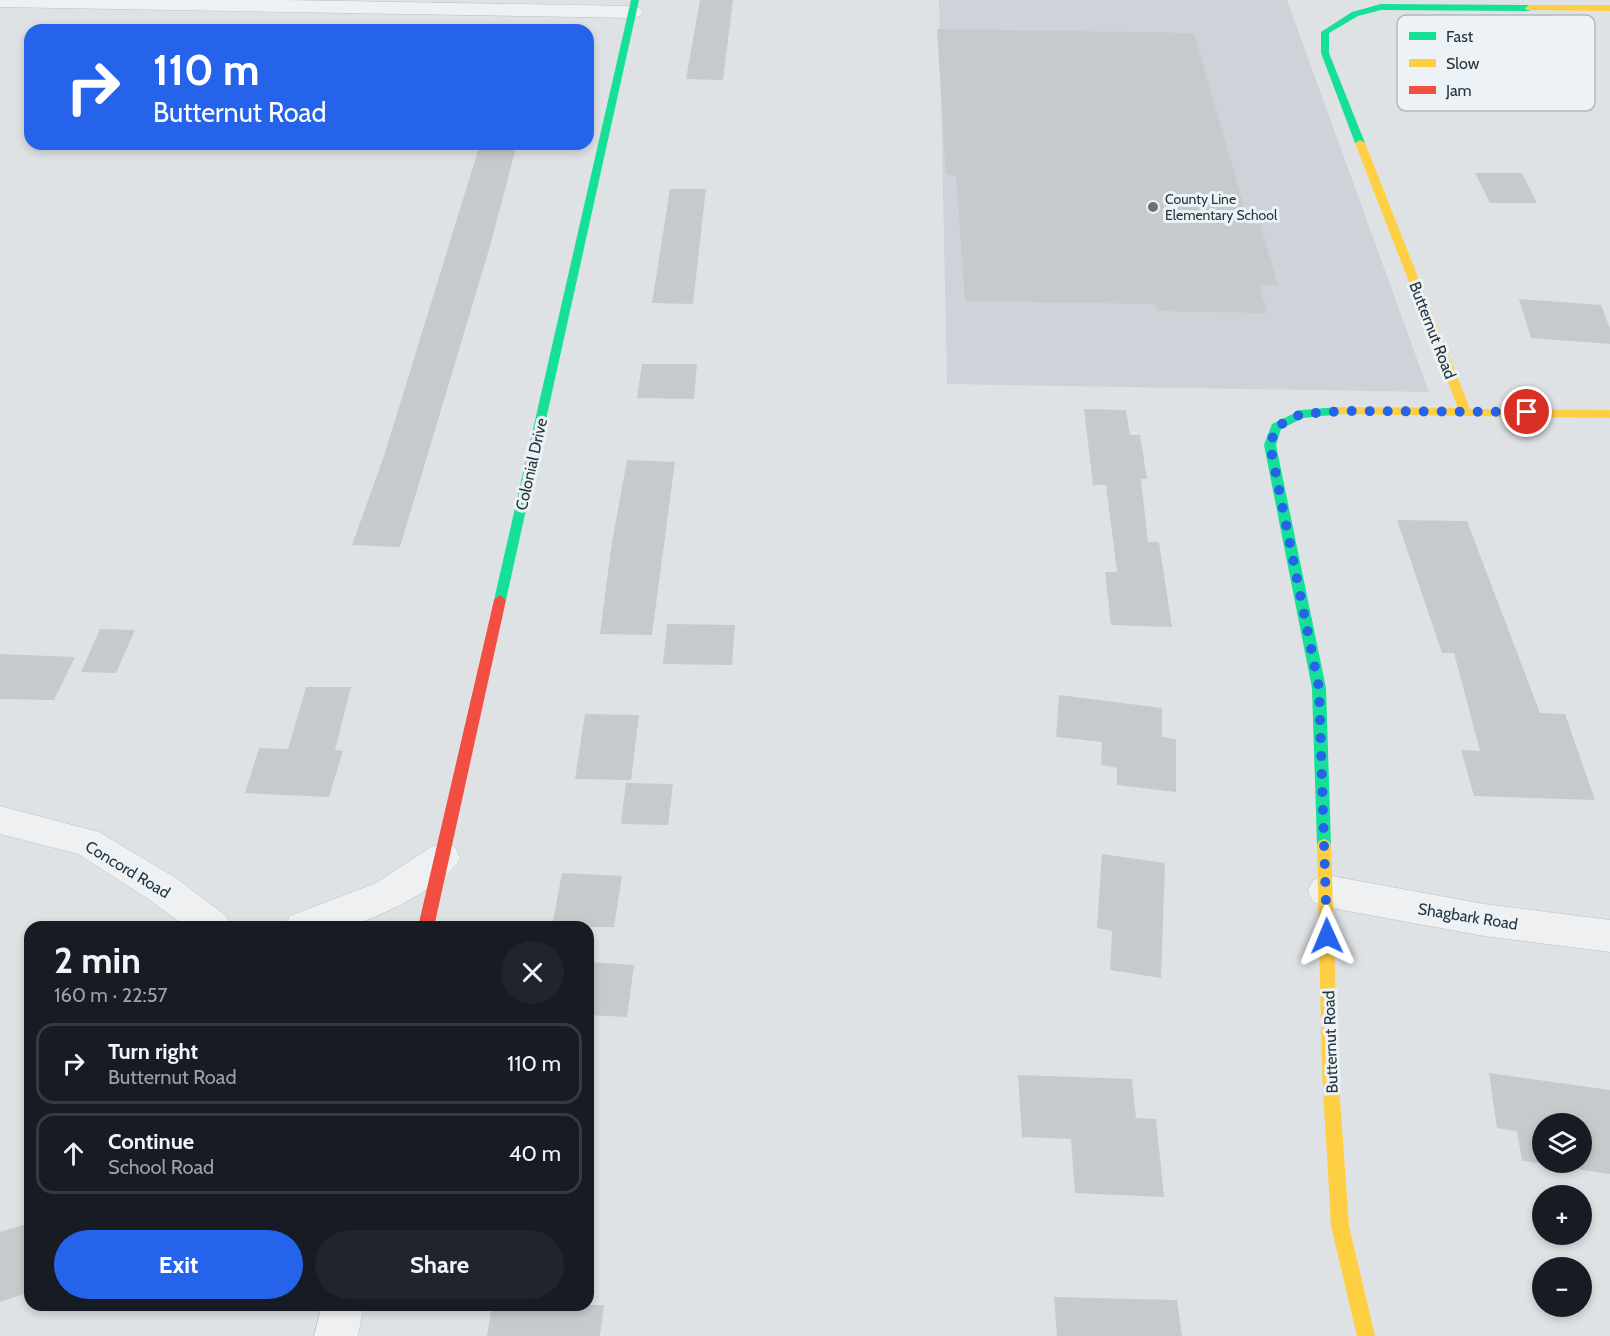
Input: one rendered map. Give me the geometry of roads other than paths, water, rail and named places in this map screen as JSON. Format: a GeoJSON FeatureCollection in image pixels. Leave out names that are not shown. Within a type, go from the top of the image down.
{"type":"FeatureCollection","features":[{"type":"Feature","properties":{"kind":"street"},"geometry":{"type":"LineString","coordinates":[[0,1],[634,6]]}},
{"type":"Feature","properties":{"kind":"street","name":"Colonial Drive"},"geometry":{"type":"LineString","coordinates":[[427,921],[634,6]]}},
{"type":"Feature","properties":{"kind":"street","name":"Butternut Road"},"geometry":{"type":"LineString","coordinates":[[1366,1336],[1340,1226],[1330,1071],[1319,688],[1270,445],[1276,427],[1301,414],[1465,411],[1325,53],[1325,32],[1355,14],[1381,7],[1610,8]]}},
{"type":"Feature","properties":{"kind":"street"},"geometry":{"type":"LineString","coordinates":[[1465,411],[1610,414]]}},
{"type":"Feature","properties":{"kind":"street","name":"Concord Road"},"geometry":{"type":"LineString","coordinates":[[0,820],[87,842],[164,889],[205,921]]}},
{"type":"Feature","properties":{"kind":"street"},"geometry":{"type":"LineString","coordinates":[[319,921],[389,894],[443,858]]}},
{"type":"Feature","properties":{"kind":"street","name":"Shagbark Road"},"geometry":{"type":"LineString","coordinates":[[1326,891],[1484,920],[1610,936]]}},
{"type":"Feature","properties":{"kind":"street"},"geometry":{"type":"LineString","coordinates":[[336,1336],[342,1311]]}},
{"type":"Feature","properties":{"kind":"place","name":"County Line Elementary School"},"geometry":{"type":"Point","coordinates":[1153,207]}}]}
